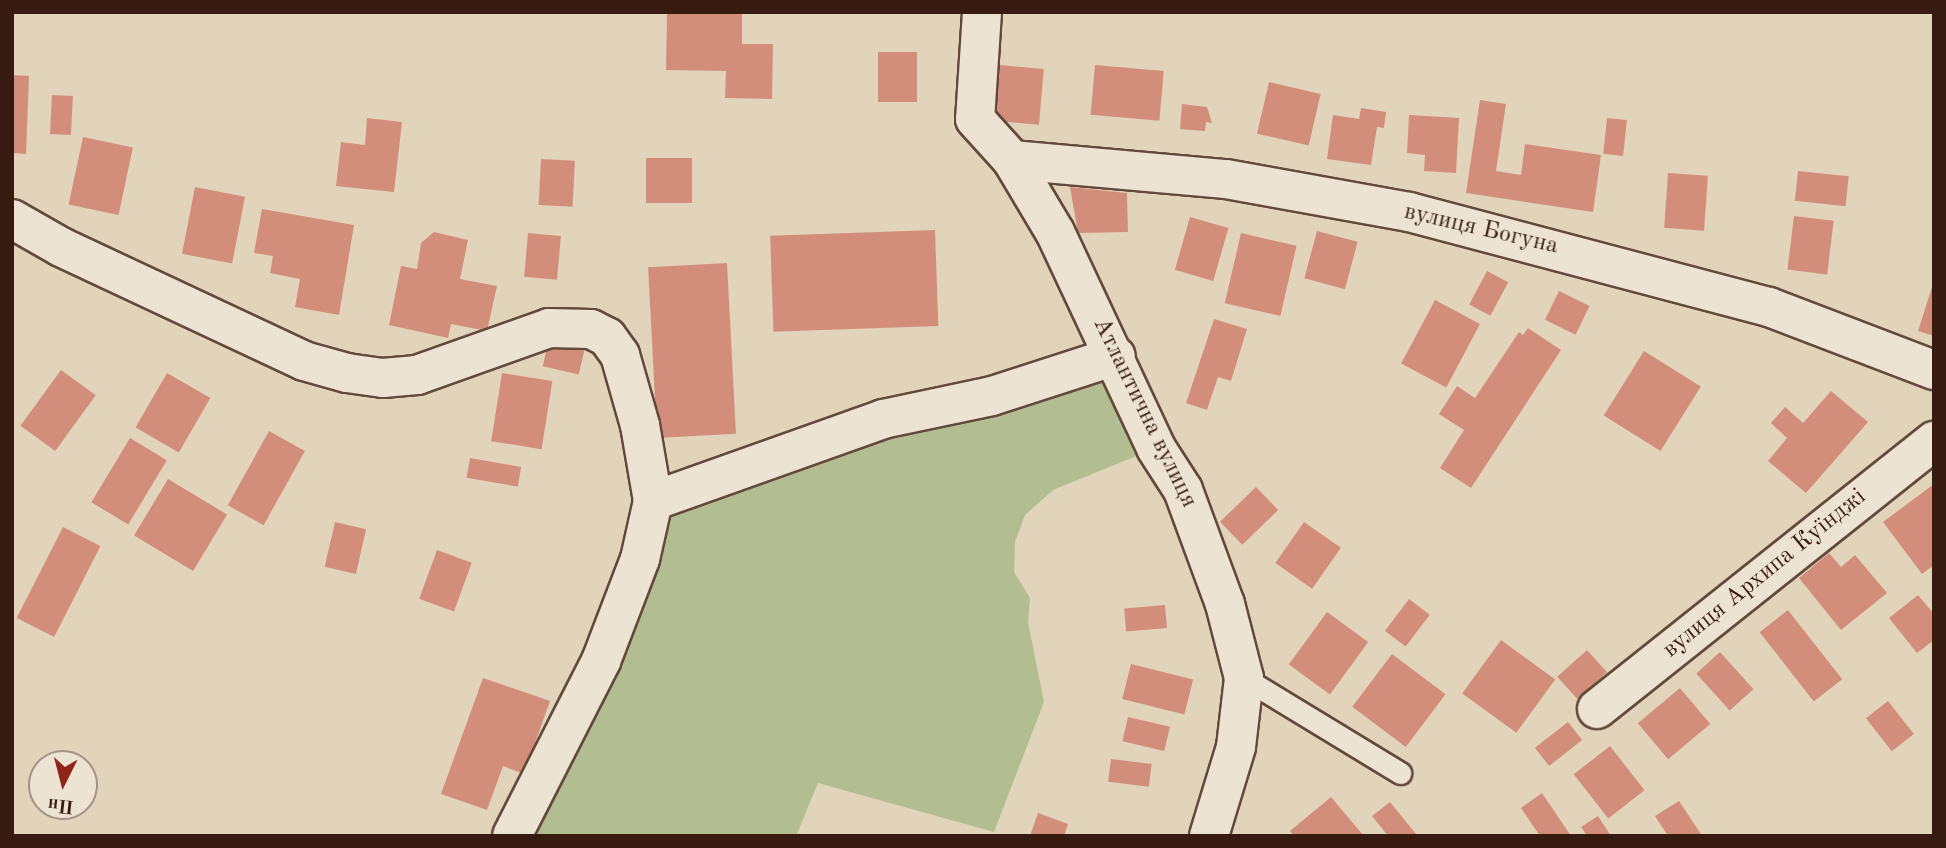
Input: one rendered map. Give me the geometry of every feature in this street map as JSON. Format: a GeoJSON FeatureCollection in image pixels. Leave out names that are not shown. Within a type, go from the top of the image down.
{"type":"FeatureCollection","features":[{"type":"Feature","properties":{"kind":"street","name":"Атлантична вулиця"},"geometry":{"type":"LineString","coordinates":[[982,12],[975,120],[1012,160],[1055,232],[1116,356],[1156,448],[1183,490],[1207,545],[1244,678],[1236,747],[1209,836]]}},
{"type":"Feature","properties":{"kind":"street","name":"вулиця Богуна"},"geometry":{"type":"LineString","coordinates":[[1012,160],[1226,179],[1409,212],[1769,307],[1934,370]]}},
{"type":"Feature","properties":{"kind":"street"},"geometry":{"type":"LineString","coordinates":[[12,219],[61,247],[292,355],[347,373],[383,378],[417,375],[549,328],[591,329],[607,337],[620,355],[640,425],[653,500],[640,559],[601,662],[512,836]]}},
{"type":"Feature","properties":{"kind":"street"},"geometry":{"type":"LineString","coordinates":[[653,500],[883,419],[992,396],[1116,356]]}},
{"type":"Feature","properties":{"kind":"street","name":"вулиця Архипа Куїнджі"},"geometry":{"type":"LineString","coordinates":[[1597,709],[1934,441]]}},
{"type":"Feature","properties":{"kind":"lane"},"geometry":{"type":"LineString","coordinates":[[1244,678],[1400,773]]}},
{"type":"Feature","properties":{"kind":"green space"},"geometry":{"type":"Polygon","coordinates":[[[1116,356],[1156,448],[1053,490],[1025,515],[1015,542],[1014,572],[1030,598],[1028,622],[1044,702],[994,832],[818,783],[796,836],[512,836],[653,501],[1116,356]]]}},
{"type":"Feature","properties":{"kind":"building"},"geometry":{"type":"Polygon","coordinates":[[[667,12],[742,12],[742,44],[773,44],[772,99],[725,98],[726,71],[666,70],[667,12]]]}},
{"type":"Feature","properties":{"kind":"building"},"geometry":{"type":"Polygon","coordinates":[[[878,52],[917,52],[917,102],[878,102],[878,52]]]}},
{"type":"Feature","properties":{"kind":"building"},"geometry":{"type":"Polygon","coordinates":[[[999,65],[1044,69],[1039,125],[994,121],[999,65]]]}},
{"type":"Feature","properties":{"kind":"building"},"geometry":{"type":"Polygon","coordinates":[[[1095,65],[1164,71],[1159,121],[1091,115],[1095,65]]]}},
{"type":"Feature","properties":{"kind":"building"},"geometry":{"type":"Polygon","coordinates":[[[12,75],[29,76],[26,154],[12,153],[12,75]]]}},
{"type":"Feature","properties":{"kind":"building"},"geometry":{"type":"Polygon","coordinates":[[[1269,82],[1321,94],[1309,146],[1257,134],[1269,82]]]}},
{"type":"Feature","properties":{"kind":"building"},"geometry":{"type":"Polygon","coordinates":[[[52,95],[73,96],[71,135],[50,134],[52,95]]]}},
{"type":"Feature","properties":{"kind":"building"},"geometry":{"type":"Polygon","coordinates":[[[1480,100],[1506,104],[1496,171],[1521,175],[1525,144],[1601,155],[1593,212],[1466,193],[1480,100]]]}},
{"type":"Feature","properties":{"kind":"building"},"geometry":{"type":"Polygon","coordinates":[[[1182,104],[1207,107],[1212,123],[1206,122],[1205,131],[1180,129],[1182,104]]]}},
{"type":"Feature","properties":{"kind":"building"},"geometry":{"type":"Polygon","coordinates":[[[1361,108],[1386,112],[1384,128],[1377,127],[1371,165],[1327,159],[1333,115],[1359,119],[1361,108]]]}},
{"type":"Feature","properties":{"kind":"building"},"geometry":{"type":"Polygon","coordinates":[[[1409,115],[1459,118],[1456,173],[1424,171],[1425,155],[1407,153],[1409,115]]]}},
{"type":"Feature","properties":{"kind":"building"},"geometry":{"type":"Polygon","coordinates":[[[367,118],[402,122],[394,192],[336,186],[341,142],[365,145],[367,118]]]}},
{"type":"Feature","properties":{"kind":"building"},"geometry":{"type":"Polygon","coordinates":[[[1607,118],[1627,120],[1623,156],[1603,154],[1607,118]]]}},
{"type":"Feature","properties":{"kind":"building"},"geometry":{"type":"Polygon","coordinates":[[[83,137],[133,148],[119,215],[69,204],[83,137]]]}},
{"type":"Feature","properties":{"kind":"building"},"geometry":{"type":"Polygon","coordinates":[[[646,158],[692,158],[692,203],[646,203],[646,158]]]}},
{"type":"Feature","properties":{"kind":"building"},"geometry":{"type":"Polygon","coordinates":[[[541,159],[575,161],[573,207],[539,205],[541,159]]]}},
{"type":"Feature","properties":{"kind":"building"},"geometry":{"type":"Polygon","coordinates":[[[1798,171],[1849,176],[1846,206],[1795,201],[1798,171]]]}},
{"type":"Feature","properties":{"kind":"building"},"geometry":{"type":"Polygon","coordinates":[[[1668,173],[1708,176],[1704,231],[1664,228],[1668,173]]]}},
{"type":"Feature","properties":{"kind":"building"},"geometry":{"type":"Polygon","coordinates":[[[195,187],[245,197],[232,263],[182,254],[195,187]]]}},
{"type":"Feature","properties":{"kind":"building"},"geometry":{"type":"Polygon","coordinates":[[[1070,187],[1127,193],[1128,232],[1078,233],[1070,187]]]}},
{"type":"Feature","properties":{"kind":"building"},"geometry":{"type":"Polygon","coordinates":[[[262,209],[354,225],[339,315],[295,307],[300,279],[270,273],[273,256],[254,253],[262,209]]]}},
{"type":"Feature","properties":{"kind":"building"},"geometry":{"type":"Polygon","coordinates":[[[1794,216],[1834,221],[1827,274],[1787,270],[1794,216]]]}},
{"type":"Feature","properties":{"kind":"building"},"geometry":{"type":"Polygon","coordinates":[[[1190,217],[1228,228],[1213,281],[1175,270],[1190,217]]]}},
{"type":"Feature","properties":{"kind":"building"},"geometry":{"type":"Polygon","coordinates":[[[935,230],[938,326],[773,332],[770,236],[935,230]]]}},
{"type":"Feature","properties":{"kind":"building"},"geometry":{"type":"Polygon","coordinates":[[[1317,231],[1358,242],[1345,289],[1304,278],[1317,231]]]}},
{"type":"Feature","properties":{"kind":"building"},"geometry":{"type":"Polygon","coordinates":[[[434,232],[468,240],[460,279],[497,286],[487,331],[451,324],[448,338],[389,325],[401,266],[417,269],[421,243],[434,232]]]}},
{"type":"Feature","properties":{"kind":"building"},"geometry":{"type":"Polygon","coordinates":[[[528,233],[561,236],[557,280],[524,277],[528,233]]]}},
{"type":"Feature","properties":{"kind":"building"},"geometry":{"type":"Polygon","coordinates":[[[1241,233],[1297,246],[1280,316],[1225,303],[1241,233]]]}},
{"type":"Feature","properties":{"kind":"building"},"geometry":{"type":"Polygon","coordinates":[[[727,263],[736,434],[657,438],[648,267],[727,263]]]}},
{"type":"Feature","properties":{"kind":"building"},"geometry":{"type":"Polygon","coordinates":[[[1487,271],[1508,282],[1490,316],[1469,305],[1487,271]]]}},
{"type":"Feature","properties":{"kind":"building"},"geometry":{"type":"Polygon","coordinates":[[[1934,284],[1934,336],[1918,331],[1934,284]]]}},
{"type":"Feature","properties":{"kind":"building"},"geometry":{"type":"Polygon","coordinates":[[[1559,291],[1590,306],[1576,335],[1545,320],[1559,291]]]}},
{"type":"Feature","properties":{"kind":"building"},"geometry":{"type":"Polygon","coordinates":[[[1435,300],[1480,324],[1446,388],[1401,364],[1435,300]]]}},
{"type":"Feature","properties":{"kind":"building"},"geometry":{"type":"Polygon","coordinates":[[[1214,319],[1247,329],[1231,381],[1218,377],[1207,410],[1186,403],[1214,319]]]}},
{"type":"Feature","properties":{"kind":"building"},"geometry":{"type":"Polygon","coordinates":[[[1528,328],[1561,350],[1471,488],[1440,468],[1464,430],[1439,414],[1457,386],[1475,398],[1519,332],[1523,335],[1528,328]]]}},
{"type":"Feature","properties":{"kind":"building"},"geometry":{"type":"Polygon","coordinates":[[[549,339],[585,347],[579,375],[543,366],[549,339]]]}},
{"type":"Feature","properties":{"kind":"building"},"geometry":{"type":"Polygon","coordinates":[[[1644,351],[1701,387],[1661,451],[1604,415],[1644,351]]]}},
{"type":"Feature","properties":{"kind":"building"},"geometry":{"type":"Polygon","coordinates":[[[61,370],[96,395],[55,451],[20,426],[61,370]]]}},
{"type":"Feature","properties":{"kind":"building"},"geometry":{"type":"Polygon","coordinates":[[[167,373],[210,398],[179,453],[136,428],[167,373]]]}},
{"type":"Feature","properties":{"kind":"building"},"geometry":{"type":"Polygon","coordinates":[[[502,373],[552,381],[542,449],[491,441],[502,373]]]}},
{"type":"Feature","properties":{"kind":"building"},"geometry":{"type":"Polygon","coordinates":[[[1831,391],[1868,422],[1806,493],[1768,461],[1787,438],[1771,423],[1785,407],[1803,423],[1831,391]]]}},
{"type":"Feature","properties":{"kind":"building"},"geometry":{"type":"Polygon","coordinates":[[[269,431],[305,451],[264,525],[228,505],[269,431]]]}},
{"type":"Feature","properties":{"kind":"building"},"geometry":{"type":"Polygon","coordinates":[[[130,438],[167,460],[128,524],[91,502],[130,438]]]}},
{"type":"Feature","properties":{"kind":"building"},"geometry":{"type":"Polygon","coordinates":[[[470,458],[521,467],[518,487],[467,478],[470,458]]]}},
{"type":"Feature","properties":{"kind":"building"},"geometry":{"type":"Polygon","coordinates":[[[168,479],[227,515],[193,571],[134,536],[168,479]]]}},
{"type":"Feature","properties":{"kind":"building"},"geometry":{"type":"Polygon","coordinates":[[[1934,484],[1934,565],[1922,574],[1883,522],[1934,484]]]}},
{"type":"Feature","properties":{"kind":"building"},"geometry":{"type":"Polygon","coordinates":[[[1256,487],[1278,510],[1242,545],[1220,522],[1256,487]]]}},
{"type":"Feature","properties":{"kind":"building"},"geometry":{"type":"Polygon","coordinates":[[[335,522],[366,529],[356,574],[325,567],[335,522]]]}},
{"type":"Feature","properties":{"kind":"building"},"geometry":{"type":"Polygon","coordinates":[[[1304,522],[1341,548],[1312,589],[1275,563],[1304,522]]]}},
{"type":"Feature","properties":{"kind":"building"},"geometry":{"type":"Polygon","coordinates":[[[63,527],[100,546],[54,637],[17,618],[63,527]]]}},
{"type":"Feature","properties":{"kind":"building"},"geometry":{"type":"Polygon","coordinates":[[[437,550],[472,563],[454,612],[419,599],[437,550]]]}},
{"type":"Feature","properties":{"kind":"building"},"geometry":{"type":"Polygon","coordinates":[[[1829,553],[1841,567],[1855,555],[1887,593],[1841,630],[1799,578],[1829,553]]]}},
{"type":"Feature","properties":{"kind":"building"},"geometry":{"type":"Polygon","coordinates":[[[1918,595],[1934,614],[1934,640],[1917,653],[1889,618],[1918,595]]]}},
{"type":"Feature","properties":{"kind":"building"},"geometry":{"type":"Polygon","coordinates":[[[1409,599],[1430,615],[1406,647],[1385,631],[1409,599]]]}},
{"type":"Feature","properties":{"kind":"building"},"geometry":{"type":"Polygon","coordinates":[[[1165,605],[1167,628],[1126,631],[1124,609],[1165,605]]]}},
{"type":"Feature","properties":{"kind":"building"},"geometry":{"type":"Polygon","coordinates":[[[1788,610],[1842,679],[1814,702],[1760,632],[1788,610]]]}},
{"type":"Feature","properties":{"kind":"building"},"geometry":{"type":"Polygon","coordinates":[[[1327,612],[1368,642],[1330,695],[1289,665],[1327,612]]]}},
{"type":"Feature","properties":{"kind":"building"},"geometry":{"type":"Polygon","coordinates":[[[1501,640],[1555,679],[1516,733],[1462,693],[1501,640]]]}},
{"type":"Feature","properties":{"kind":"building"},"geometry":{"type":"Polygon","coordinates":[[[1587,650],[1607,672],[1577,699],[1557,677],[1587,650]]]}},
{"type":"Feature","properties":{"kind":"building"},"geometry":{"type":"Polygon","coordinates":[[[1720,652],[1753,689],[1730,711],[1696,673],[1720,652]]]}},
{"type":"Feature","properties":{"kind":"building"},"geometry":{"type":"Polygon","coordinates":[[[1392,654],[1446,694],[1406,747],[1352,707],[1392,654]]]}},
{"type":"Feature","properties":{"kind":"building"},"geometry":{"type":"Polygon","coordinates":[[[1131,664],[1193,679],[1184,714],[1122,699],[1131,664]]]}},
{"type":"Feature","properties":{"kind":"building"},"geometry":{"type":"Polygon","coordinates":[[[483,678],[550,701],[524,774],[503,766],[487,810],[441,794],[483,678]]]}},
{"type":"Feature","properties":{"kind":"building"},"geometry":{"type":"Polygon","coordinates":[[[1680,688],[1710,724],[1668,759],[1638,723],[1680,688]]]}},
{"type":"Feature","properties":{"kind":"building"},"geometry":{"type":"Polygon","coordinates":[[[1888,701],[1914,734],[1892,751],[1866,718],[1888,701]]]}},
{"type":"Feature","properties":{"kind":"building"},"geometry":{"type":"Polygon","coordinates":[[[1128,717],[1170,727],[1164,751],[1122,741],[1128,717]]]}},
{"type":"Feature","properties":{"kind":"building"},"geometry":{"type":"Polygon","coordinates":[[[1568,722],[1582,740],[1549,766],[1535,748],[1568,722]]]}},
{"type":"Feature","properties":{"kind":"building"},"geometry":{"type":"Polygon","coordinates":[[[1610,746],[1644,790],[1608,818],[1574,774],[1610,746]]]}},
{"type":"Feature","properties":{"kind":"building"},"geometry":{"type":"Polygon","coordinates":[[[1111,759],[1152,764],[1149,787],[1108,782],[1111,759]]]}},
{"type":"Feature","properties":{"kind":"building"},"geometry":{"type":"Polygon","coordinates":[[[1542,793],[1571,836],[1540,836],[1521,808],[1542,793]]]}},
{"type":"Feature","properties":{"kind":"building"},"geometry":{"type":"Polygon","coordinates":[[[1331,797],[1364,836],[1294,836],[1290,831],[1331,797]]]}},
{"type":"Feature","properties":{"kind":"building"},"geometry":{"type":"Polygon","coordinates":[[[1679,801],[1701,834],[1668,836],[1655,816],[1679,801]]]}},
{"type":"Feature","properties":{"kind":"building"},"geometry":{"type":"Polygon","coordinates":[[[1390,802],[1416,834],[1414,836],[1388,836],[1372,816],[1390,802]]]}},
{"type":"Feature","properties":{"kind":"building"},"geometry":{"type":"Polygon","coordinates":[[[1038,813],[1068,824],[1064,836],[1030,836],[1038,813]]]}},
{"type":"Feature","properties":{"kind":"building"},"geometry":{"type":"Polygon","coordinates":[[[1598,816],[1611,836],[1587,836],[1581,827],[1598,816]]]}}]}
